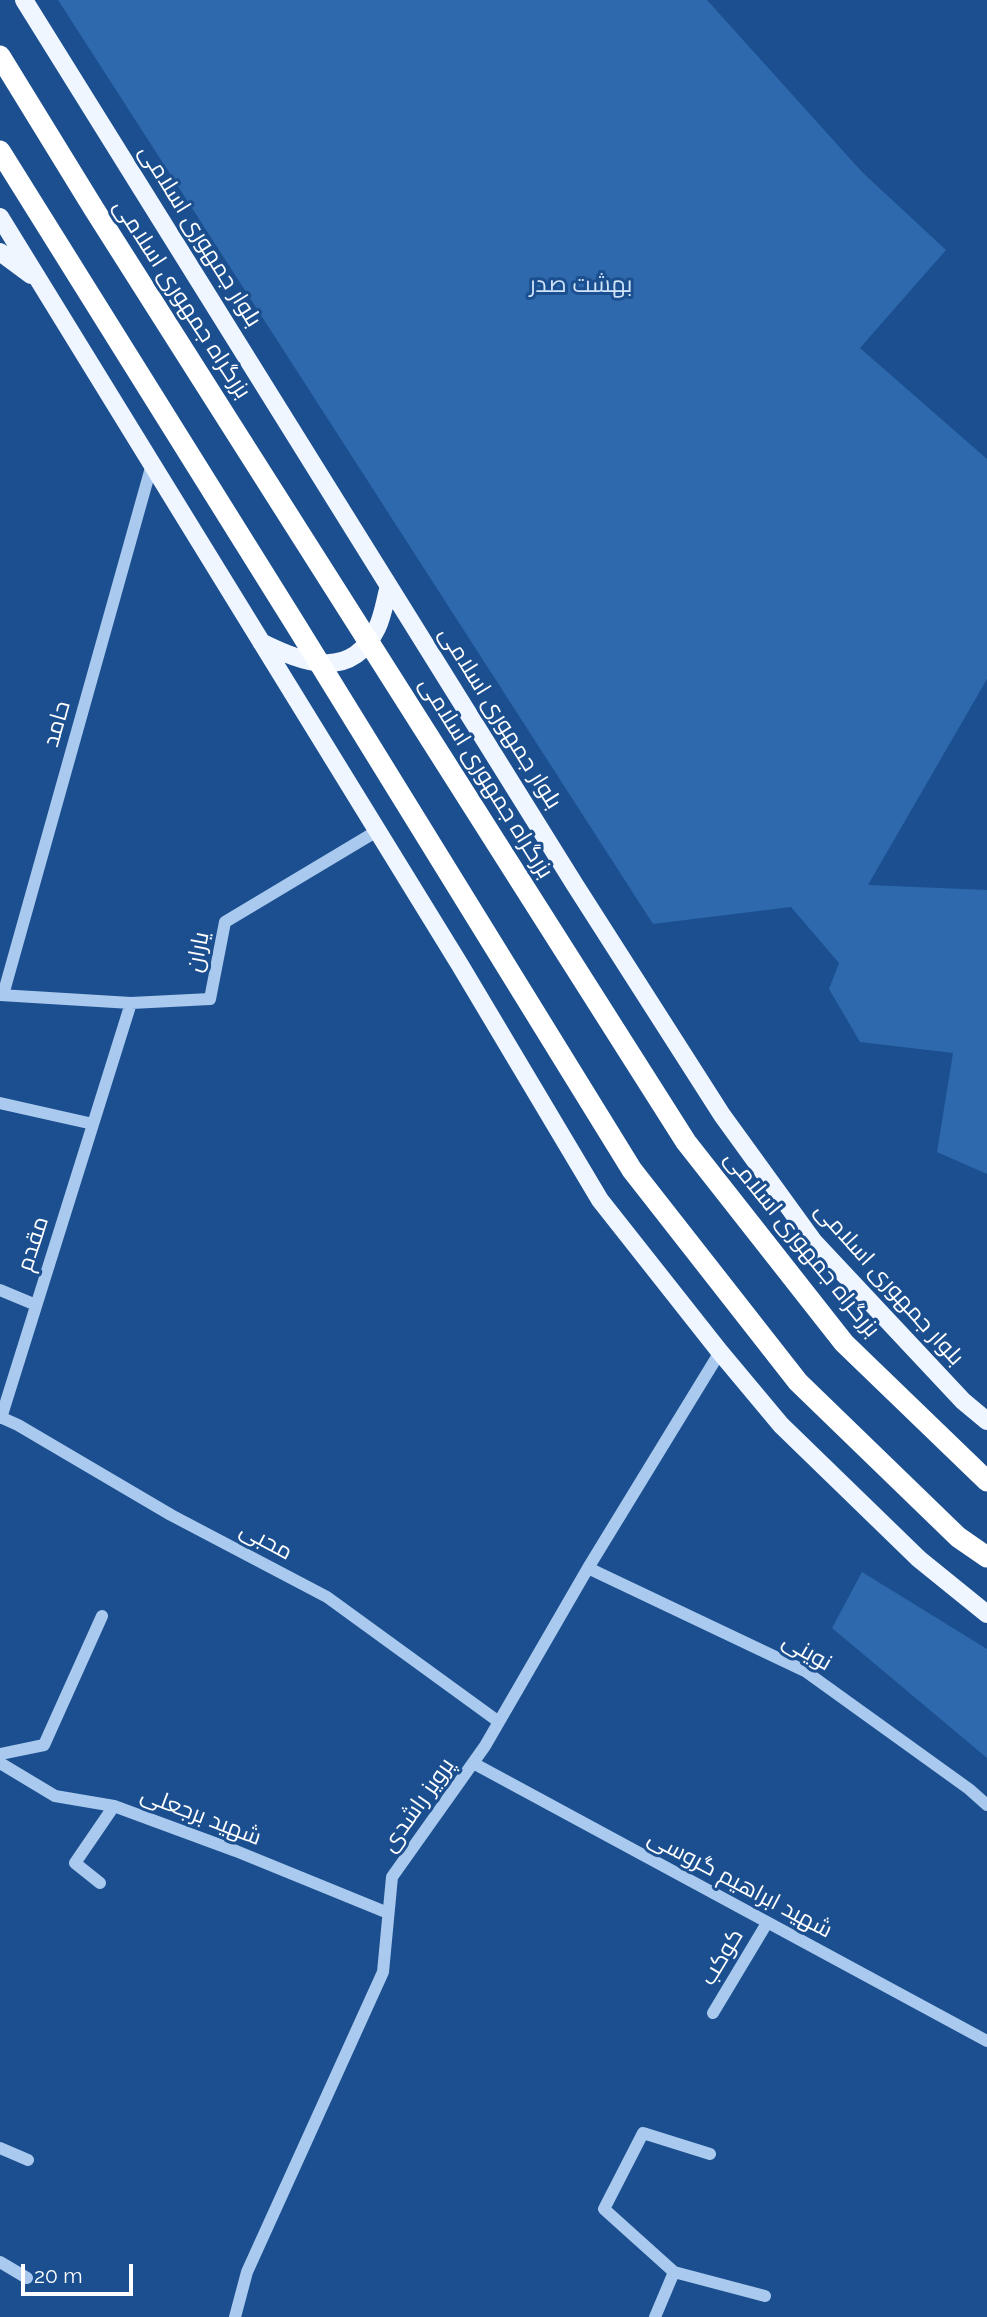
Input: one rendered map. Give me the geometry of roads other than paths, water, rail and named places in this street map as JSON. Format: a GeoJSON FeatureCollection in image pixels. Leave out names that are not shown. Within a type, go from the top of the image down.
{"type":"FeatureCollection","features":[{"type":"Feature","properties":{"kind":"highway","name":"بزرگراه جمهوری اسلامی"},"geometry":{"type":"LineString","coordinates":[[0,56],[94,209],[685,1142],[844,1343],[987,1481]]}},
{"type":"Feature","properties":{"kind":"highway"},"geometry":{"type":"LineString","coordinates":[[0,151],[632,1170],[798,1382],[958,1537],[987,1557]]}},
{"type":"Feature","properties":{"kind":"main road","name":"بلوار جمهوری اسلامی"},"geometry":{"type":"LineString","coordinates":[[24,0],[575,885],[722,1115],[814,1242],[963,1401],[987,1421]]}},
{"type":"Feature","properties":{"kind":"main road"},"geometry":{"type":"LineString","coordinates":[[0,217],[600,1200],[720,1352],[781,1424],[919,1559],[987,1614]]}},
{"type":"Feature","properties":{"kind":"main road"},"geometry":{"type":"LineString","coordinates":[[0,252],[39,281]]}},
{"type":"Feature","properties":{"kind":"main road"},"geometry":{"type":"LineString","coordinates":[[261,642],[292,657],[335,665],[359,654],[377,628],[389,586]]}},
{"type":"Feature","properties":{"kind":"street","name":"حامد"},"geometry":{"type":"LineString","coordinates":[[2,995],[152,464]]}},
{"type":"Feature","properties":{"kind":"street","name":"یاران"},"geometry":{"type":"LineString","coordinates":[[2,995],[131,1003],[210,999],[225,922],[377,831]]}},
{"type":"Feature","properties":{"kind":"street","name":"مقدم"},"geometry":{"type":"LineString","coordinates":[[0,1418],[131,1003]]}},
{"type":"Feature","properties":{"kind":"street"},"geometry":{"type":"LineString","coordinates":[[0,1103],[93,1124]]}},
{"type":"Feature","properties":{"kind":"street"},"geometry":{"type":"LineString","coordinates":[[0,1290],[36,1306]]}},
{"type":"Feature","properties":{"kind":"street","name":"پرویز راشدی"},"geometry":{"type":"LineString","coordinates":[[235,2317],[247,2273],[383,1972],[392,1877],[499,1723],[588,1568],[720,1352]]}},
{"type":"Feature","properties":{"kind":"street","name":"محبی"},"geometry":{"type":"LineString","coordinates":[[0,1418],[18,1425],[171,1515],[327,1597],[499,1723]]}},
{"type":"Feature","properties":{"kind":"street","name":"نوینی"},"geometry":{"type":"LineString","coordinates":[[588,1568],[805,1671],[969,1789],[987,1805]]}},
{"type":"Feature","properties":{"kind":"street"},"geometry":{"type":"LineString","coordinates":[[0,1754],[44,1745],[103,1616]]}},
{"type":"Feature","properties":{"kind":"street","name":"شهید برجعلی"},"geometry":{"type":"LineString","coordinates":[[0,1763],[55,1796],[114,1805],[388,1913]]}},
{"type":"Feature","properties":{"kind":"street","name":"شهید ابراهیم گروسی"},"geometry":{"type":"LineString","coordinates":[[473,1763],[987,2041]]}},
{"type":"Feature","properties":{"kind":"street"},"geometry":{"type":"LineString","coordinates":[[100,1883],[75,1863],[114,1805]]}},
{"type":"Feature","properties":{"kind":"street","name":"کوکب"},"geometry":{"type":"LineString","coordinates":[[712,2012],[767,1923]]}},
{"type":"Feature","properties":{"kind":"street"},"geometry":{"type":"LineString","coordinates":[[709,2154],[643,2133],[604,2209],[674,2272],[765,2296]]}},
{"type":"Feature","properties":{"kind":"street"},"geometry":{"type":"LineString","coordinates":[[0,2148],[28,2161]]}},
{"type":"Feature","properties":{"kind":"street"},"geometry":{"type":"LineString","coordinates":[[0,2262],[27,2278]]}},
{"type":"Feature","properties":{"kind":"street"},"geometry":{"type":"LineString","coordinates":[[655,2317],[674,2272]]}},
{"type":"Feature","properties":{"kind":"park label","name":"بهشت صدر"},"geometry":{"type":"Point","coordinates":[581,285]}}]}
